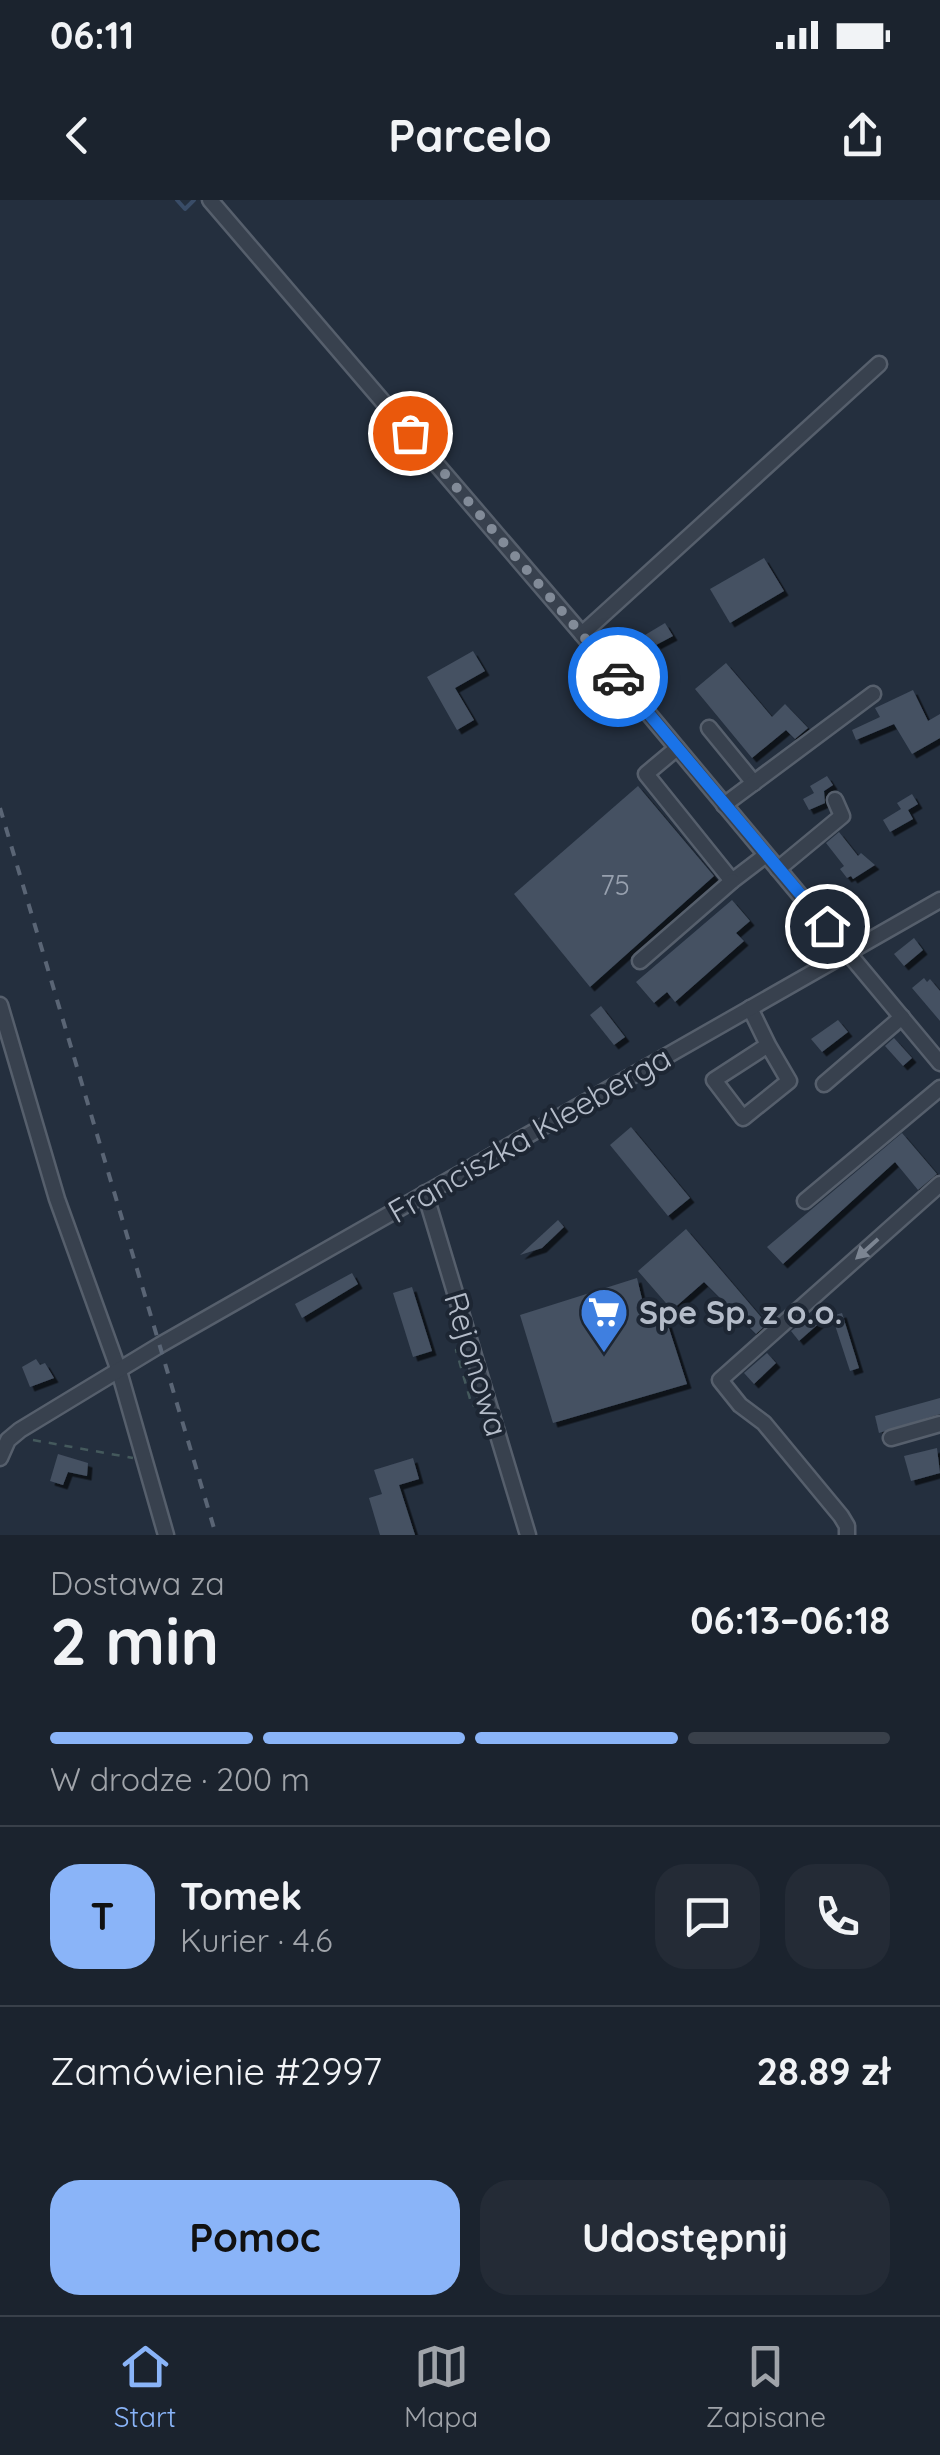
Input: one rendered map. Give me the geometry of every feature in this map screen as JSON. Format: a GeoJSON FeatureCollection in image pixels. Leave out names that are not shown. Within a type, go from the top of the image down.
{"type":"FeatureCollection","features":[{"type":"Feature","properties":{"kind":"street"},"geometry":{"type":"LineString","coordinates":[[210,200],[582,634],[940,1064]]}},
{"type":"Feature","properties":{"kind":"street"},"geometry":{"type":"LineString","coordinates":[[582,634],[878,364]]}},
{"type":"Feature","properties":{"kind":"street"},"geometry":{"type":"LineString","coordinates":[[724,805],[873,694]]}},
{"type":"Feature","properties":{"kind":"street"},"geometry":{"type":"LineString","coordinates":[[709,728],[754,782]]}},
{"type":"Feature","properties":{"kind":"street"},"geometry":{"type":"LineString","coordinates":[[677,748],[646,774],[732,882]]}},
{"type":"Feature","properties":{"kind":"street"},"geometry":{"type":"LineString","coordinates":[[778,869],[842,816],[835,800]]}},
{"type":"Feature","properties":{"kind":"street"},"geometry":{"type":"LineString","coordinates":[[640,961],[766,855]]}},
{"type":"Feature","properties":{"kind":"street","name":"Franciszka Kleeberga"},"geometry":{"type":"LineString","coordinates":[[4,1439],[425,1193],[940,900]]}},
{"type":"Feature","properties":{"kind":"street"},"geometry":{"type":"LineString","coordinates":[[0,1005],[58,1199],[118,1371],[166,1535]]}},
{"type":"Feature","properties":{"kind":"street"},"geometry":{"type":"LineString","coordinates":[[750,1008],[789,1081],[743,1118],[714,1080],[768,1044]]}},
{"type":"Feature","properties":{"kind":"street"},"geometry":{"type":"LineString","coordinates":[[824,1084],[902,1017]]}},
{"type":"Feature","properties":{"kind":"street"},"geometry":{"type":"LineString","coordinates":[[804,1201],[940,1088]]}},
{"type":"Feature","properties":{"kind":"street"},"geometry":{"type":"LineString","coordinates":[[847,1535],[841,1516],[764,1423],[740,1405],[720,1380],[940,1184]]}},
{"type":"Feature","properties":{"kind":"street","name":"Rejonowa"},"geometry":{"type":"LineString","coordinates":[[425,1193],[528,1535]]}},
{"type":"Feature","properties":{"kind":"street"},"geometry":{"type":"LineString","coordinates":[[890,1438],[940,1424]]}},
{"type":"Feature","properties":{"kind":"street"},"geometry":{"type":"LineString","coordinates":[[0,1458],[4,1439]]}},
{"type":"Feature","properties":{"kind":"path"},"geometry":{"type":"LineString","coordinates":[[20,1430],[36,1442],[144,1459]]}},
{"type":"Feature","properties":{"kind":"building"},"geometry":{"type":"Polygon","coordinates":[[[764,558],[784,591],[730,623],[710,589],[764,558]]]}},
{"type":"Feature","properties":{"kind":"building"},"geometry":{"type":"Polygon","coordinates":[[[665,623],[673,636],[650,645],[645,635],[665,623]]]}},
{"type":"Feature","properties":{"kind":"building"},"geometry":{"type":"Polygon","coordinates":[[[473,651],[485,671],[455,688],[474,720],[457,730],[427,677],[473,651]]]}},
{"type":"Feature","properties":{"kind":"building"},"geometry":{"type":"Polygon","coordinates":[[[726,663],[772,717],[785,704],[808,728],[795,739],[786,730],[752,758],[695,689],[726,663]]]}},
{"type":"Feature","properties":{"kind":"building"},"geometry":{"type":"Polygon","coordinates":[[[913,690],[928,721],[940,714],[940,738],[912,754],[894,724],[856,740],[852,730],[880,717],[875,708],[913,690]]]}},
{"type":"Feature","properties":{"kind":"building"},"geometry":{"type":"Polygon","coordinates":[[[827,776],[833,785],[824,791],[825,803],[809,810],[803,799],[814,793],[810,786],[827,776]]]}},
{"type":"Feature","properties":{"kind":"building"},"geometry":{"type":"Polygon","coordinates":[[[638,786],[714,876],[590,987],[514,894],[638,786]]]}},
{"type":"Feature","properties":{"kind":"building"},"geometry":{"type":"Polygon","coordinates":[[[912,794],[918,804],[908,810],[913,819],[890,832],[883,820],[901,809],[897,803],[912,794]]]}},
{"type":"Feature","properties":{"kind":"building"},"geometry":{"type":"Polygon","coordinates":[[[839,832],[858,856],[861,853],[875,865],[853,879],[840,869],[844,866],[826,843],[839,832]]]}},
{"type":"Feature","properties":{"kind":"building"},"geometry":{"type":"Polygon","coordinates":[[[732,900],[750,921],[736,933],[744,941],[675,1002],[667,992],[654,1003],[636,982],[732,900]]]}},
{"type":"Feature","properties":{"kind":"building"},"geometry":{"type":"Polygon","coordinates":[[[914,938],[923,950],[904,966],[894,954],[914,938]]]}},
{"type":"Feature","properties":{"kind":"building"},"geometry":{"type":"Polygon","coordinates":[[[924,978],[927,982],[930,979],[940,991],[940,1021],[912,988],[924,978]]]}},
{"type":"Feature","properties":{"kind":"building"},"geometry":{"type":"Polygon","coordinates":[[[601,1006],[625,1037],[614,1045],[590,1015],[601,1006]]]}},
{"type":"Feature","properties":{"kind":"building"},"geometry":{"type":"Polygon","coordinates":[[[838,1020],[848,1032],[822,1052],[811,1039],[838,1020]]]}},
{"type":"Feature","properties":{"kind":"building"},"geometry":{"type":"Polygon","coordinates":[[[894,1038],[912,1058],[903,1066],[885,1046],[894,1038]]]}},
{"type":"Feature","properties":{"kind":"building"},"geometry":{"type":"Polygon","coordinates":[[[631,1127],[690,1198],[668,1216],[610,1145],[631,1127]]]}},
{"type":"Feature","properties":{"kind":"building"},"geometry":{"type":"Polygon","coordinates":[[[902,1133],[937,1174],[918,1190],[895,1162],[783,1264],[767,1247],[902,1133]]]}},
{"type":"Feature","properties":{"kind":"building"},"geometry":{"type":"Polygon","coordinates":[[[558,1220],[564,1227],[542,1248],[520,1255],[558,1220]]]}},
{"type":"Feature","properties":{"kind":"building"},"geometry":{"type":"Polygon","coordinates":[[[686,1229],[767,1324],[756,1334],[704,1282],[672,1310],[638,1271],[686,1229]]]}},
{"type":"Feature","properties":{"kind":"building"},"geometry":{"type":"Polygon","coordinates":[[[352,1273],[358,1284],[302,1318],[295,1304],[352,1273]]]}},
{"type":"Feature","properties":{"kind":"building","name":"Spe Sp. z o.o."},"geometry":{"type":"Polygon","coordinates":[[[637,1278],[648,1324],[666,1319],[687,1384],[553,1423],[520,1315],[637,1278]]]}},
{"type":"Feature","properties":{"kind":"building"},"geometry":{"type":"Polygon","coordinates":[[[412,1287],[432,1351],[413,1357],[393,1293],[412,1287]]]}},
{"type":"Feature","properties":{"kind":"building"},"geometry":{"type":"Polygon","coordinates":[[[818,1312],[824,1319],[799,1341],[791,1331],[818,1312]]]}},
{"type":"Feature","properties":{"kind":"building"},"geometry":{"type":"Polygon","coordinates":[[[842,1313],[859,1368],[850,1371],[832,1316],[842,1313]]]}},
{"type":"Feature","properties":{"kind":"building"},"geometry":{"type":"Polygon","coordinates":[[[767,1353],[776,1363],[754,1384],[744,1373],[767,1353]]]}},
{"type":"Feature","properties":{"kind":"building"},"geometry":{"type":"Polygon","coordinates":[[[36,1359],[40,1365],[45,1363],[54,1378],[30,1387],[22,1367],[36,1359]]]}},
{"type":"Feature","properties":{"kind":"building"},"geometry":{"type":"Polygon","coordinates":[[[940,1398],[940,1414],[879,1433],[875,1416],[940,1398]]]}},
{"type":"Feature","properties":{"kind":"building"},"geometry":{"type":"Polygon","coordinates":[[[937,1448],[940,1473],[911,1481],[904,1456],[937,1448]]]}},
{"type":"Feature","properties":{"kind":"building"},"geometry":{"type":"Polygon","coordinates":[[[58,1454],[88,1463],[87,1476],[68,1472],[63,1485],[50,1481],[58,1454]]]}},
{"type":"Feature","properties":{"kind":"building"},"geometry":{"type":"Polygon","coordinates":[[[413,1458],[419,1479],[399,1485],[415,1535],[380,1535],[369,1498],[382,1494],[374,1470],[413,1458]]]}},
{"type":"Feature","properties":{"kind":"waterway"},"geometry":{"type":"LineString","coordinates":[[177,200],[185,209],[194,200]]}},
{"type":"Feature","properties":{"kind":"railway"},"geometry":{"type":"LineString","coordinates":[[0,808],[216,1535]]}},
{"type":"Feature","properties":{"kind":"way so far"},"geometry":{"type":"LineString","coordinates":[[410,433],[618,677]]}},
{"type":"Feature","properties":{"kind":"place","name":"Spe Sp. z o.o."},"geometry":{"type":"Point","coordinates":[604,1354]}},
{"type":"Feature","properties":{"kind":"route"},"geometry":{"type":"LineString","coordinates":[[618,677],[827,926]]}}]}
